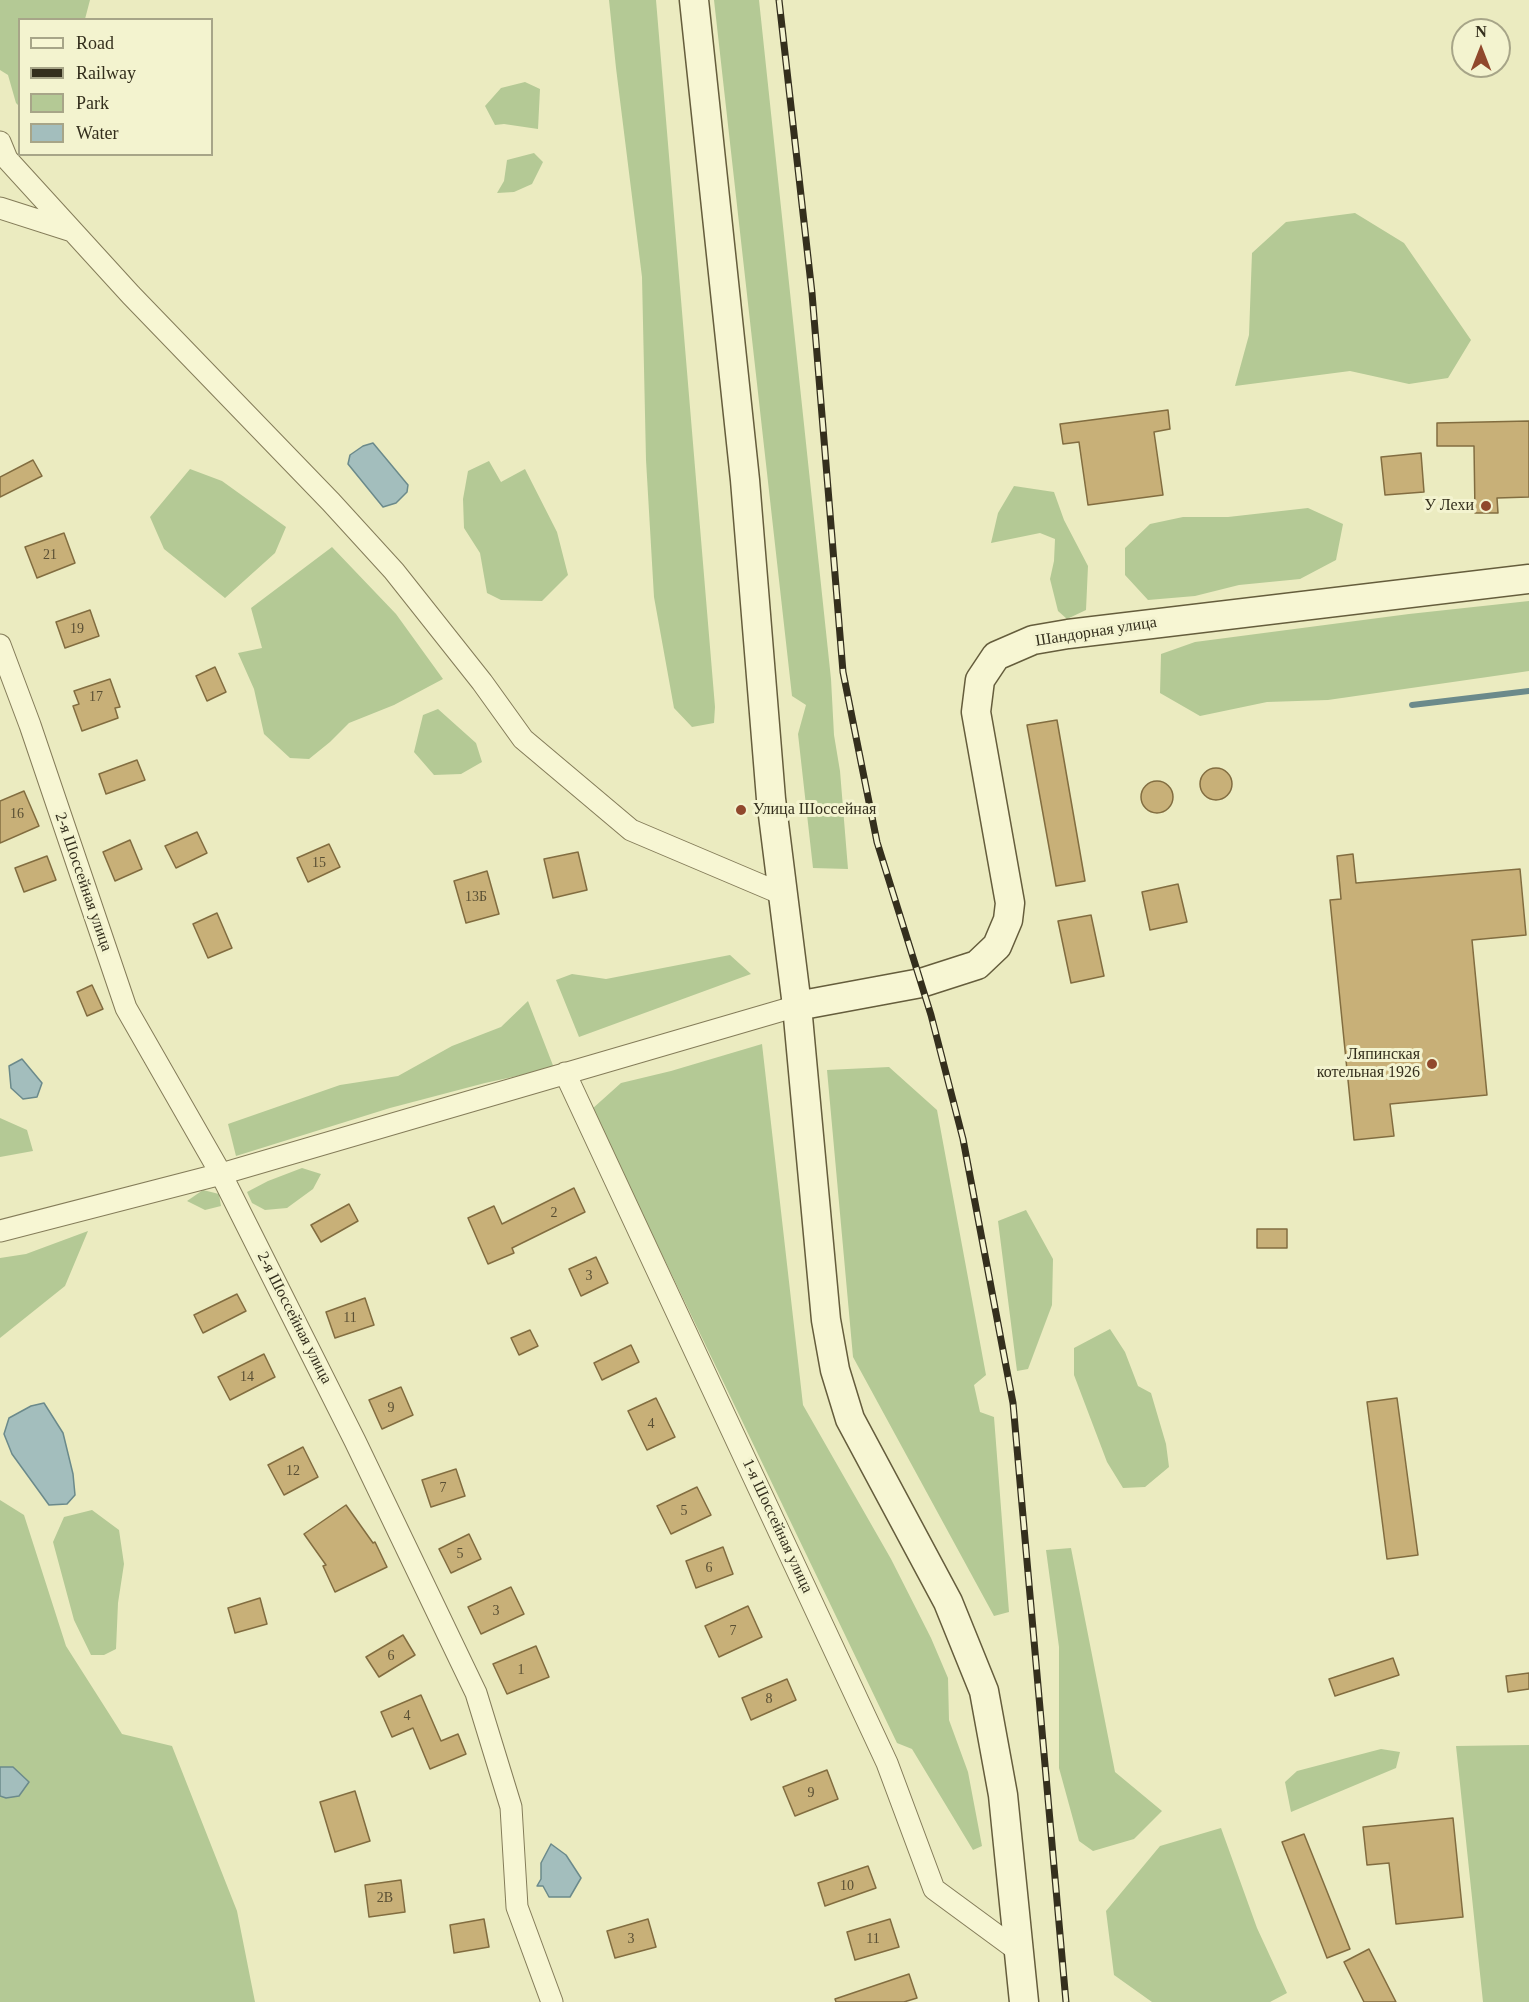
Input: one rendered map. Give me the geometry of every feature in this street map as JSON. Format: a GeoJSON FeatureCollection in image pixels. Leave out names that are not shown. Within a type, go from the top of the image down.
{"type":"FeatureCollection","features":[{"type":"Feature","properties":{"kind":"main road"},"geometry":{"type":"LineString","coordinates":[[694,0],[745,480],[768,767],[797,1006],[826,1320],[835,1370],[850,1419],[948,1602],[984,1691],[1003,1795],[1024,2002]]}},
{"type":"Feature","properties":{"kind":"main road","name":"Шандорная улица"},"geometry":{"type":"LineString","coordinates":[[797,1006],[921,983],[977,964],[997,946],[1008,920],[1010,903],[976,712],[980,680],[996,656],[1033,640],[1068,634],[1529,579]]}},
{"type":"Feature","properties":{"kind":"street"},"geometry":{"type":"LineString","coordinates":[[0,142],[7,159],[131,295],[331,502],[394,571],[482,682],[523,739],[631,830],[782,894]]}},
{"type":"Feature","properties":{"kind":"street"},"geometry":{"type":"LineString","coordinates":[[0,207],[73,231]]}},
{"type":"Feature","properties":{"kind":"street","name":"2-я Шоссейная улица"},"geometry":{"type":"LineString","coordinates":[[0,645],[30,725],[126,1008],[221,1174],[355,1441],[476,1693],[511,1807],[517,1907],[552,2002]]}},
{"type":"Feature","properties":{"kind":"street"},"geometry":{"type":"LineString","coordinates":[[0,1231],[221,1174],[797,1006]]}},
{"type":"Feature","properties":{"kind":"street","name":"1-я Шоссейная улица"},"geometry":{"type":"LineString","coordinates":[[566,1073],[887,1763],[933,1888],[1017,1950]]}},
{"type":"Feature","properties":{"kind":"green space"},"geometry":{"type":"Polygon","coordinates":[[[0,0],[90,0],[85,18],[18,18],[18,105],[8,75],[0,70],[0,0]]]}},
{"type":"Feature","properties":{"kind":"green space"},"geometry":{"type":"Polygon","coordinates":[[[609,0],[656,0],[715,707],[714,723],[692,727],[674,708],[654,597],[646,460],[642,277],[609,0]]]}},
{"type":"Feature","properties":{"kind":"green space"},"geometry":{"type":"Polygon","coordinates":[[[714,0],[759,0],[831,679],[834,735],[840,771],[848,869],[813,868],[798,734],[806,705],[792,696],[714,0]]]}},
{"type":"Feature","properties":{"kind":"green space"},"geometry":{"type":"Polygon","coordinates":[[[525,82],[540,89],[538,129],[504,124],[495,125],[485,106],[501,88],[525,82]]]}},
{"type":"Feature","properties":{"kind":"green space"},"geometry":{"type":"Polygon","coordinates":[[[534,153],[543,162],[532,184],[514,192],[497,193],[504,181],[507,160],[534,153]]]}},
{"type":"Feature","properties":{"kind":"green space"},"geometry":{"type":"Polygon","coordinates":[[[1355,213],[1404,243],[1471,340],[1448,378],[1409,384],[1350,371],[1235,386],[1249,335],[1252,253],[1286,222],[1355,213]]]}},
{"type":"Feature","properties":{"kind":"green space"},"geometry":{"type":"Polygon","coordinates":[[[489,461],[501,482],[525,469],[557,532],[568,575],[542,601],[501,600],[487,593],[480,553],[464,528],[463,499],[468,471],[489,461]]]}},
{"type":"Feature","properties":{"kind":"green space"},"geometry":{"type":"Polygon","coordinates":[[[190,469],[222,481],[286,527],[275,553],[225,598],[164,549],[150,517],[190,469]]]}},
{"type":"Feature","properties":{"kind":"green space"},"geometry":{"type":"Polygon","coordinates":[[[1014,486],[1054,492],[1064,520],[1088,566],[1086,610],[1067,619],[1058,611],[1050,579],[1055,539],[1040,533],[991,543],[998,513],[1014,486]]]}},
{"type":"Feature","properties":{"kind":"green space"},"geometry":{"type":"Polygon","coordinates":[[[1308,508],[1343,524],[1336,560],[1300,579],[1239,585],[1195,596],[1148,600],[1125,575],[1125,548],[1150,524],[1183,517],[1228,517],[1308,508]]]}},
{"type":"Feature","properties":{"kind":"green space"},"geometry":{"type":"Polygon","coordinates":[[[332,547],[396,614],[443,679],[394,705],[349,723],[309,759],[290,758],[264,734],[254,689],[238,653],[262,648],[251,608],[332,547]]]}},
{"type":"Feature","properties":{"kind":"green space"},"geometry":{"type":"Polygon","coordinates":[[[1529,601],[1529,671],[1328,700],[1267,702],[1200,716],[1160,693],[1161,654],[1195,642],[1529,601]]]}},
{"type":"Feature","properties":{"kind":"green space"},"geometry":{"type":"Polygon","coordinates":[[[438,709],[476,743],[482,762],[461,774],[434,775],[414,752],[423,715],[438,709]]]}},
{"type":"Feature","properties":{"kind":"green space"},"geometry":{"type":"Polygon","coordinates":[[[730,955],[751,974],[579,1037],[556,980],[572,974],[606,979],[730,955]]]}},
{"type":"Feature","properties":{"kind":"green space"},"geometry":{"type":"Polygon","coordinates":[[[528,1001],[554,1068],[390,1108],[236,1156],[228,1124],[340,1085],[398,1076],[452,1046],[501,1027],[528,1001]]]}},
{"type":"Feature","properties":{"kind":"green space"},"geometry":{"type":"Polygon","coordinates":[[[762,1044],[803,1405],[891,1559],[931,1638],[948,1678],[949,1720],[968,1772],[982,1846],[973,1850],[912,1749],[897,1743],[592,1109],[621,1083],[762,1044]]]}},
{"type":"Feature","properties":{"kind":"green space"},"geometry":{"type":"Polygon","coordinates":[[[889,1067],[937,1110],[986,1375],[974,1385],[980,1412],[994,1417],[1009,1612],[994,1616],[853,1357],[827,1070],[889,1067]]]}},
{"type":"Feature","properties":{"kind":"green space"},"geometry":{"type":"Polygon","coordinates":[[[0,1118],[27,1130],[33,1151],[0,1157],[0,1118]]]}},
{"type":"Feature","properties":{"kind":"green space"},"geometry":{"type":"Polygon","coordinates":[[[302,1168],[321,1174],[313,1189],[287,1208],[265,1210],[252,1203],[247,1192],[302,1168]]]}},
{"type":"Feature","properties":{"kind":"green space"},"geometry":{"type":"Polygon","coordinates":[[[203,1190],[219,1194],[221,1206],[205,1210],[187,1201],[203,1190]]]}},
{"type":"Feature","properties":{"kind":"green space"},"geometry":{"type":"Polygon","coordinates":[[[1026,1210],[1053,1259],[1052,1305],[1028,1369],[1017,1371],[998,1221],[1026,1210]]]}},
{"type":"Feature","properties":{"kind":"green space"},"geometry":{"type":"Polygon","coordinates":[[[88,1231],[65,1286],[0,1338],[0,1258],[26,1254],[88,1231]]]}},
{"type":"Feature","properties":{"kind":"green space"},"geometry":{"type":"Polygon","coordinates":[[[1110,1329],[1125,1352],[1138,1386],[1151,1393],[1166,1444],[1169,1467],[1145,1487],[1123,1488],[1107,1462],[1074,1375],[1074,1348],[1110,1329]]]}},
{"type":"Feature","properties":{"kind":"green space"},"geometry":{"type":"Polygon","coordinates":[[[0,1500],[24,1515],[66,1646],[122,1734],[172,1746],[237,1911],[255,2002],[0,2002],[0,1500]]]}},
{"type":"Feature","properties":{"kind":"green space"},"geometry":{"type":"Polygon","coordinates":[[[92,1510],[119,1530],[124,1564],[118,1603],[116,1649],[104,1655],[91,1655],[74,1620],[53,1542],[64,1517],[92,1510]]]}},
{"type":"Feature","properties":{"kind":"green space"},"geometry":{"type":"Polygon","coordinates":[[[1071,1548],[1115,1772],[1162,1811],[1134,1839],[1093,1851],[1079,1841],[1059,1768],[1059,1647],[1046,1550],[1071,1548]]]}},
{"type":"Feature","properties":{"kind":"green space"},"geometry":{"type":"Polygon","coordinates":[[[1529,1745],[1529,2002],[1483,2002],[1456,1746],[1529,1745]]]}},
{"type":"Feature","properties":{"kind":"green space"},"geometry":{"type":"Polygon","coordinates":[[[1381,1749],[1400,1752],[1396,1768],[1291,1812],[1285,1782],[1297,1771],[1381,1749]]]}},
{"type":"Feature","properties":{"kind":"green space"},"geometry":{"type":"Polygon","coordinates":[[[1221,1828],[1257,1928],[1287,1993],[1270,2002],[1152,2002],[1114,1975],[1106,1911],[1160,1846],[1221,1828]]]}},
{"type":"Feature","properties":{"kind":"water"},"geometry":{"type":"Polygon","coordinates":[[[373,443],[408,485],[407,492],[396,503],[383,507],[348,464],[350,455],[363,446],[373,443]]]}},
{"type":"Feature","properties":{"kind":"water"},"geometry":{"type":"Polygon","coordinates":[[[22,1059],[42,1083],[37,1097],[23,1099],[11,1088],[9,1066],[22,1059]]]}},
{"type":"Feature","properties":{"kind":"water"},"geometry":{"type":"Polygon","coordinates":[[[44,1403],[63,1433],[73,1474],[75,1495],[67,1504],[49,1505],[12,1454],[4,1434],[9,1418],[31,1406],[44,1403]]]}},
{"type":"Feature","properties":{"kind":"water"},"geometry":{"type":"Polygon","coordinates":[[[0,1767],[13,1767],[29,1782],[19,1796],[6,1798],[0,1796],[0,1767]]]}},
{"type":"Feature","properties":{"kind":"water"},"geometry":{"type":"Polygon","coordinates":[[[551,1844],[566,1855],[581,1878],[570,1897],[549,1897],[543,1886],[537,1886],[541,1879],[541,1863],[551,1844]]]}},
{"type":"Feature","properties":{"kind":"building"},"geometry":{"type":"Polygon","coordinates":[[[1168,410],[1170,429],[1154,432],[1163,495],[1088,505],[1079,442],[1063,444],[1060,424],[1168,410]]]}},
{"type":"Feature","properties":{"kind":"building"},"geometry":{"type":"Polygon","coordinates":[[[1529,421],[1529,497],[1497,498],[1498,513],[1475,513],[1474,446],[1437,446],[1437,423],[1529,421]]]}},
{"type":"Feature","properties":{"kind":"building"},"geometry":{"type":"Polygon","coordinates":[[[1421,453],[1424,492],[1385,495],[1381,457],[1421,453]]]}},
{"type":"Feature","properties":{"kind":"building"},"geometry":{"type":"Polygon","coordinates":[[[33,460],[42,476],[0,497],[0,477],[33,460]]]}},
{"type":"Feature","properties":{"kind":"building"},"geometry":{"type":"Polygon","coordinates":[[[64,533],[75,563],[37,578],[25,547],[64,533]]]}},
{"type":"Feature","properties":{"kind":"building"},"geometry":{"type":"Polygon","coordinates":[[[90,610],[99,636],[65,648],[56,622],[90,610]]]}},
{"type":"Feature","properties":{"kind":"building"},"geometry":{"type":"Polygon","coordinates":[[[215,667],[226,692],[207,701],[196,676],[215,667]]]}},
{"type":"Feature","properties":{"kind":"building"},"geometry":{"type":"Polygon","coordinates":[[[110,679],[120,707],[115,708],[118,718],[82,731],[73,706],[79,704],[74,691],[110,679]]]}},
{"type":"Feature","properties":{"kind":"building"},"geometry":{"type":"Polygon","coordinates":[[[1057,720],[1085,881],[1056,886],[1027,725],[1057,720]]]}},
{"type":"Feature","properties":{"kind":"building"},"geometry":{"type":"Polygon","coordinates":[[[137,760],[145,780],[106,794],[99,774],[137,760]]]}},
{"type":"Feature","properties":{"kind":"building"},"geometry":{"type":"Polygon","coordinates":[[[1216,768],[1227,773],[1232,784],[1227,795],[1216,800],[1205,795],[1200,784],[1205,773],[1216,768]]]}},
{"type":"Feature","properties":{"kind":"building"},"geometry":{"type":"Polygon","coordinates":[[[1157,781],[1168,786],[1173,797],[1168,808],[1157,813],[1146,808],[1141,797],[1146,786],[1157,781]]]}},
{"type":"Feature","properties":{"kind":"building"},"geometry":{"type":"Polygon","coordinates":[[[24,791],[39,826],[0,843],[0,801],[24,791]]]}},
{"type":"Feature","properties":{"kind":"building"},"geometry":{"type":"Polygon","coordinates":[[[197,832],[207,853],[176,868],[165,846],[197,832]]]}},
{"type":"Feature","properties":{"kind":"building"},"geometry":{"type":"Polygon","coordinates":[[[130,840],[142,869],[115,881],[103,852],[130,840]]]}},
{"type":"Feature","properties":{"kind":"building"},"geometry":{"type":"Polygon","coordinates":[[[329,844],[340,867],[308,882],[297,858],[329,844]]]}},
{"type":"Feature","properties":{"kind":"building"},"geometry":{"type":"Polygon","coordinates":[[[578,852],[587,890],[553,898],[544,859],[578,852]]]}},
{"type":"Feature","properties":{"kind":"building"},"geometry":{"type":"Polygon","coordinates":[[[1353,854],[1356,883],[1520,869],[1526,935],[1472,940],[1487,1095],[1390,1104],[1394,1136],[1354,1140],[1330,900],[1341,899],[1337,856],[1353,854]]]}},
{"type":"Feature","properties":{"kind":"building"},"geometry":{"type":"Polygon","coordinates":[[[47,856],[56,880],[24,892],[15,868],[47,856]]]}},
{"type":"Feature","properties":{"kind":"building"},"geometry":{"type":"Polygon","coordinates":[[[487,871],[499,914],[466,923],[454,881],[487,871]]]}},
{"type":"Feature","properties":{"kind":"building"},"geometry":{"type":"Polygon","coordinates":[[[1178,884],[1187,922],[1150,930],[1142,892],[1178,884]]]}},
{"type":"Feature","properties":{"kind":"building"},"geometry":{"type":"Polygon","coordinates":[[[217,913],[232,948],[208,958],[193,924],[217,913]]]}},
{"type":"Feature","properties":{"kind":"building"},"geometry":{"type":"Polygon","coordinates":[[[1091,915],[1104,976],[1071,983],[1058,921],[1091,915]]]}},
{"type":"Feature","properties":{"kind":"building"},"geometry":{"type":"Polygon","coordinates":[[[92,985],[103,1009],[87,1016],[77,992],[92,985]]]}},
{"type":"Feature","properties":{"kind":"building"},"geometry":{"type":"Polygon","coordinates":[[[574,1188],[585,1212],[512,1248],[514,1253],[488,1264],[468,1218],[494,1206],[502,1224],[574,1188]]]}},
{"type":"Feature","properties":{"kind":"building"},"geometry":{"type":"Polygon","coordinates":[[[349,1204],[358,1221],[321,1242],[311,1225],[349,1204]]]}},
{"type":"Feature","properties":{"kind":"building"},"geometry":{"type":"Polygon","coordinates":[[[1257,1229],[1287,1229],[1287,1248],[1257,1248],[1257,1229]]]}},
{"type":"Feature","properties":{"kind":"building"},"geometry":{"type":"Polygon","coordinates":[[[596,1257],[608,1283],[581,1296],[569,1269],[596,1257]]]}},
{"type":"Feature","properties":{"kind":"building"},"geometry":{"type":"Polygon","coordinates":[[[237,1294],[246,1311],[203,1333],[194,1315],[237,1294]]]}},
{"type":"Feature","properties":{"kind":"building"},"geometry":{"type":"Polygon","coordinates":[[[365,1298],[374,1325],[335,1338],[326,1312],[365,1298]]]}},
{"type":"Feature","properties":{"kind":"building"},"geometry":{"type":"Polygon","coordinates":[[[530,1330],[538,1346],[519,1355],[511,1338],[530,1330]]]}},
{"type":"Feature","properties":{"kind":"building"},"geometry":{"type":"Polygon","coordinates":[[[631,1345],[639,1362],[602,1380],[594,1363],[631,1345]]]}},
{"type":"Feature","properties":{"kind":"building"},"geometry":{"type":"Polygon","coordinates":[[[264,1354],[275,1377],[230,1400],[218,1377],[264,1354]]]}},
{"type":"Feature","properties":{"kind":"building"},"geometry":{"type":"Polygon","coordinates":[[[401,1387],[413,1415],[382,1429],[369,1400],[401,1387]]]}},
{"type":"Feature","properties":{"kind":"building"},"geometry":{"type":"Polygon","coordinates":[[[656,1398],[675,1437],[647,1450],[628,1411],[656,1398]]]}},
{"type":"Feature","properties":{"kind":"building"},"geometry":{"type":"Polygon","coordinates":[[[1397,1398],[1418,1555],[1387,1559],[1367,1402],[1397,1398]]]}},
{"type":"Feature","properties":{"kind":"building"},"geometry":{"type":"Polygon","coordinates":[[[303,1447],[318,1477],[284,1495],[268,1465],[303,1447]]]}},
{"type":"Feature","properties":{"kind":"building"},"geometry":{"type":"Polygon","coordinates":[[[456,1469],[465,1496],[431,1507],[422,1480],[456,1469]]]}},
{"type":"Feature","properties":{"kind":"building"},"geometry":{"type":"Polygon","coordinates":[[[697,1487],[711,1515],[671,1534],[657,1506],[697,1487]]]}},
{"type":"Feature","properties":{"kind":"building"},"geometry":{"type":"Polygon","coordinates":[[[346,1505],[373,1543],[375,1542],[387,1567],[335,1592],[323,1566],[326,1565],[304,1534],[346,1505]]]}},
{"type":"Feature","properties":{"kind":"building"},"geometry":{"type":"Polygon","coordinates":[[[469,1534],[481,1559],[451,1573],[439,1549],[469,1534]]]}},
{"type":"Feature","properties":{"kind":"building"},"geometry":{"type":"Polygon","coordinates":[[[723,1547],[733,1574],[696,1588],[686,1561],[723,1547]]]}},
{"type":"Feature","properties":{"kind":"building"},"geometry":{"type":"Polygon","coordinates":[[[511,1587],[524,1614],[481,1634],[468,1607],[511,1587]]]}},
{"type":"Feature","properties":{"kind":"building"},"geometry":{"type":"Polygon","coordinates":[[[260,1598],[267,1624],[235,1633],[228,1608],[260,1598]]]}},
{"type":"Feature","properties":{"kind":"building"},"geometry":{"type":"Polygon","coordinates":[[[748,1606],[762,1637],[719,1657],[705,1626],[748,1606]]]}},
{"type":"Feature","properties":{"kind":"building"},"geometry":{"type":"Polygon","coordinates":[[[403,1635],[415,1655],[379,1677],[366,1657],[403,1635]]]}},
{"type":"Feature","properties":{"kind":"building"},"geometry":{"type":"Polygon","coordinates":[[[536,1646],[549,1677],[507,1694],[493,1664],[536,1646]]]}},
{"type":"Feature","properties":{"kind":"building"},"geometry":{"type":"Polygon","coordinates":[[[1393,1658],[1399,1675],[1335,1696],[1329,1679],[1393,1658]]]}},
{"type":"Feature","properties":{"kind":"building"},"geometry":{"type":"Polygon","coordinates":[[[1529,1673],[1529,1689],[1508,1692],[1506,1676],[1529,1673]]]}},
{"type":"Feature","properties":{"kind":"building"},"geometry":{"type":"Polygon","coordinates":[[[787,1679],[796,1700],[751,1720],[742,1698],[787,1679]]]}},
{"type":"Feature","properties":{"kind":"building"},"geometry":{"type":"Polygon","coordinates":[[[421,1695],[441,1741],[458,1734],[466,1754],[430,1769],[413,1728],[392,1737],[381,1712],[421,1695]]]}},
{"type":"Feature","properties":{"kind":"building"},"geometry":{"type":"Polygon","coordinates":[[[827,1770],[838,1799],[795,1816],[783,1787],[827,1770]]]}},
{"type":"Feature","properties":{"kind":"building"},"geometry":{"type":"Polygon","coordinates":[[[355,1791],[370,1841],[335,1852],[320,1802],[355,1791]]]}},
{"type":"Feature","properties":{"kind":"building"},"geometry":{"type":"Polygon","coordinates":[[[1453,1818],[1463,1917],[1396,1924],[1389,1863],[1367,1865],[1363,1827],[1453,1818]]]}},
{"type":"Feature","properties":{"kind":"building"},"geometry":{"type":"Polygon","coordinates":[[[1304,1834],[1350,1949],[1327,1958],[1282,1842],[1304,1834]]]}},
{"type":"Feature","properties":{"kind":"building"},"geometry":{"type":"Polygon","coordinates":[[[868,1866],[876,1888],[825,1906],[818,1883],[868,1866]]]}},
{"type":"Feature","properties":{"kind":"building"},"geometry":{"type":"Polygon","coordinates":[[[401,1880],[405,1912],[369,1917],[365,1885],[401,1880]]]}},
{"type":"Feature","properties":{"kind":"building"},"geometry":{"type":"Polygon","coordinates":[[[484,1919],[489,1947],[454,1953],[450,1925],[484,1919]]]}},
{"type":"Feature","properties":{"kind":"building"},"geometry":{"type":"Polygon","coordinates":[[[648,1919],[656,1947],[615,1958],[607,1931],[648,1919]]]}},
{"type":"Feature","properties":{"kind":"building"},"geometry":{"type":"Polygon","coordinates":[[[890,1919],[899,1947],[855,1960],[847,1932],[890,1919]]]}},
{"type":"Feature","properties":{"kind":"building"},"geometry":{"type":"Polygon","coordinates":[[[1369,1949],[1396,2002],[1364,2002],[1344,1962],[1369,1949]]]}},
{"type":"Feature","properties":{"kind":"building"},"geometry":{"type":"Polygon","coordinates":[[[909,1974],[917,1998],[904,2002],[836,2002],[835,1999],[909,1974]]]}},
{"type":"Feature","properties":{"kind":"waterway"},"geometry":{"type":"LineString","coordinates":[[1412,705],[1529,691]]}},
{"type":"Feature","properties":{"kind":"railway"},"geometry":{"type":"LineString","coordinates":[[779,0],[812,293],[843,672],[877,842],[931,1015],[963,1139],[1013,1403],[1066,2002]]}},
{"type":"Feature","properties":{"kind":"place","name":"У Лехи"},"geometry":{"type":"Point","coordinates":[1486,506]}},
{"type":"Feature","properties":{"kind":"place","name":"Улица Шоссейная"},"geometry":{"type":"Point","coordinates":[741,810]}},
{"type":"Feature","properties":{"kind":"place","name":"Ляпинская котельная 1926"},"geometry":{"type":"Point","coordinates":[1432,1064]}}]}
